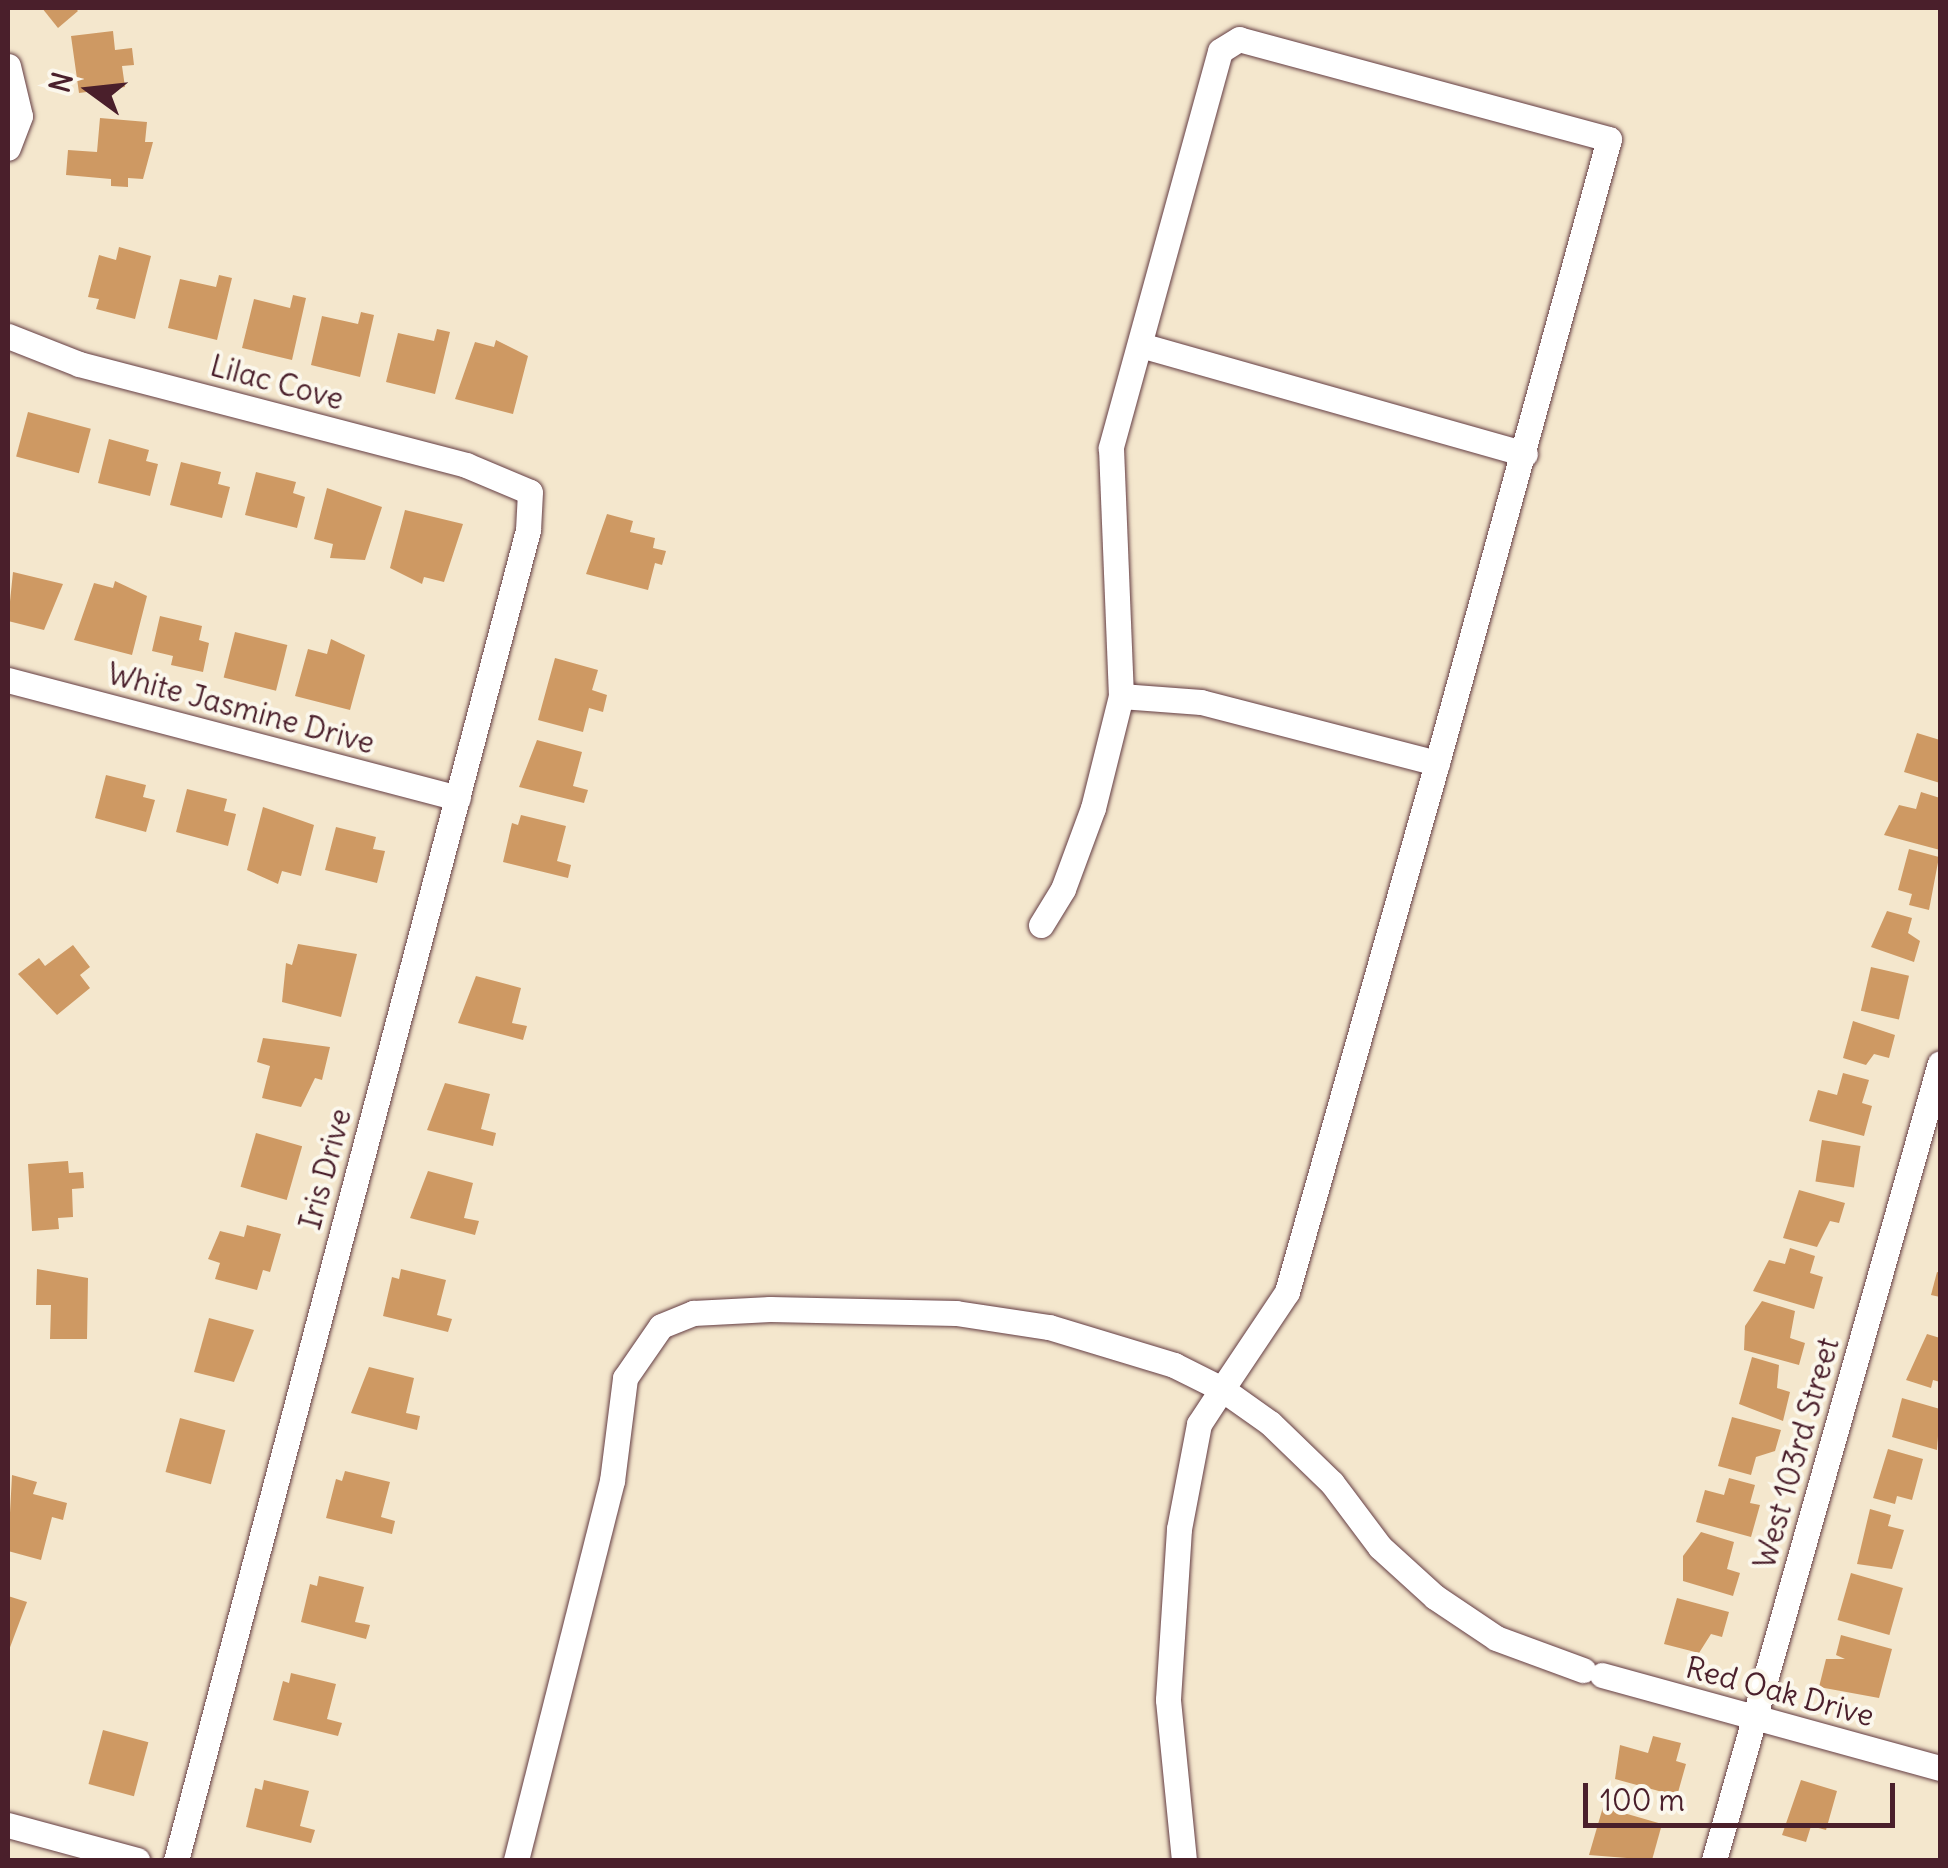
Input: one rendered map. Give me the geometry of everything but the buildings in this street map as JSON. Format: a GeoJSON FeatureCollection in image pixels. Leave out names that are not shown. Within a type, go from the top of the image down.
{"type":"FeatureCollection","features":[{"type":"Feature","properties":{"kind":"street"},"geometry":{"type":"LineString","coordinates":[[1041,925],[1063,888],[1093,808],[1121,696],[1111,448],[1220,51],[1240,39],[1609,138],[1525,454],[1286,1292],[1199,1424],[1178,1529],[1168,1700],[1184,1860]]}},
{"type":"Feature","properties":{"kind":"street"},"geometry":{"type":"LineString","coordinates":[[8,66],[20,116],[8,148]]}},
{"type":"Feature","properties":{"kind":"street","name":"Lilac Cove"},"geometry":{"type":"LineString","coordinates":[[8,336],[79,364],[466,465],[530,492]]}},
{"type":"Feature","properties":{"kind":"street"},"geometry":{"type":"LineString","coordinates":[[1140,346],[1525,454]]}},
{"type":"Feature","properties":{"kind":"street","name":"Iris Drive"},"geometry":{"type":"LineString","coordinates":[[176,1860],[528,530],[530,492]]}},
{"type":"Feature","properties":{"kind":"street","name":"White Jasmine Drive"},"geometry":{"type":"LineString","coordinates":[[8,680],[458,798]]}},
{"type":"Feature","properties":{"kind":"street"},"geometry":{"type":"LineString","coordinates":[[1121,696],[1201,702],[1437,763]]}},
{"type":"Feature","properties":{"kind":"street","name":"West 103rd Street"},"geometry":{"type":"LineString","coordinates":[[1714,1860],[1940,1063]]}},
{"type":"Feature","properties":{"kind":"street","name":"Red Oak Drive"},"geometry":{"type":"LineString","coordinates":[[516,1860],[612,1480],[625,1378],[661,1326],[693,1313],[770,1309],[956,1313],[1049,1328],[1174,1365],[1222,1389],[1319,1471],[1380,1547],[1435,1598],[1496,1638],[1593,1672],[1940,1768]]}},
{"type":"Feature","properties":{"kind":"street"},"geometry":{"type":"LineString","coordinates":[[8,1825],[137,1860]]}}]}
